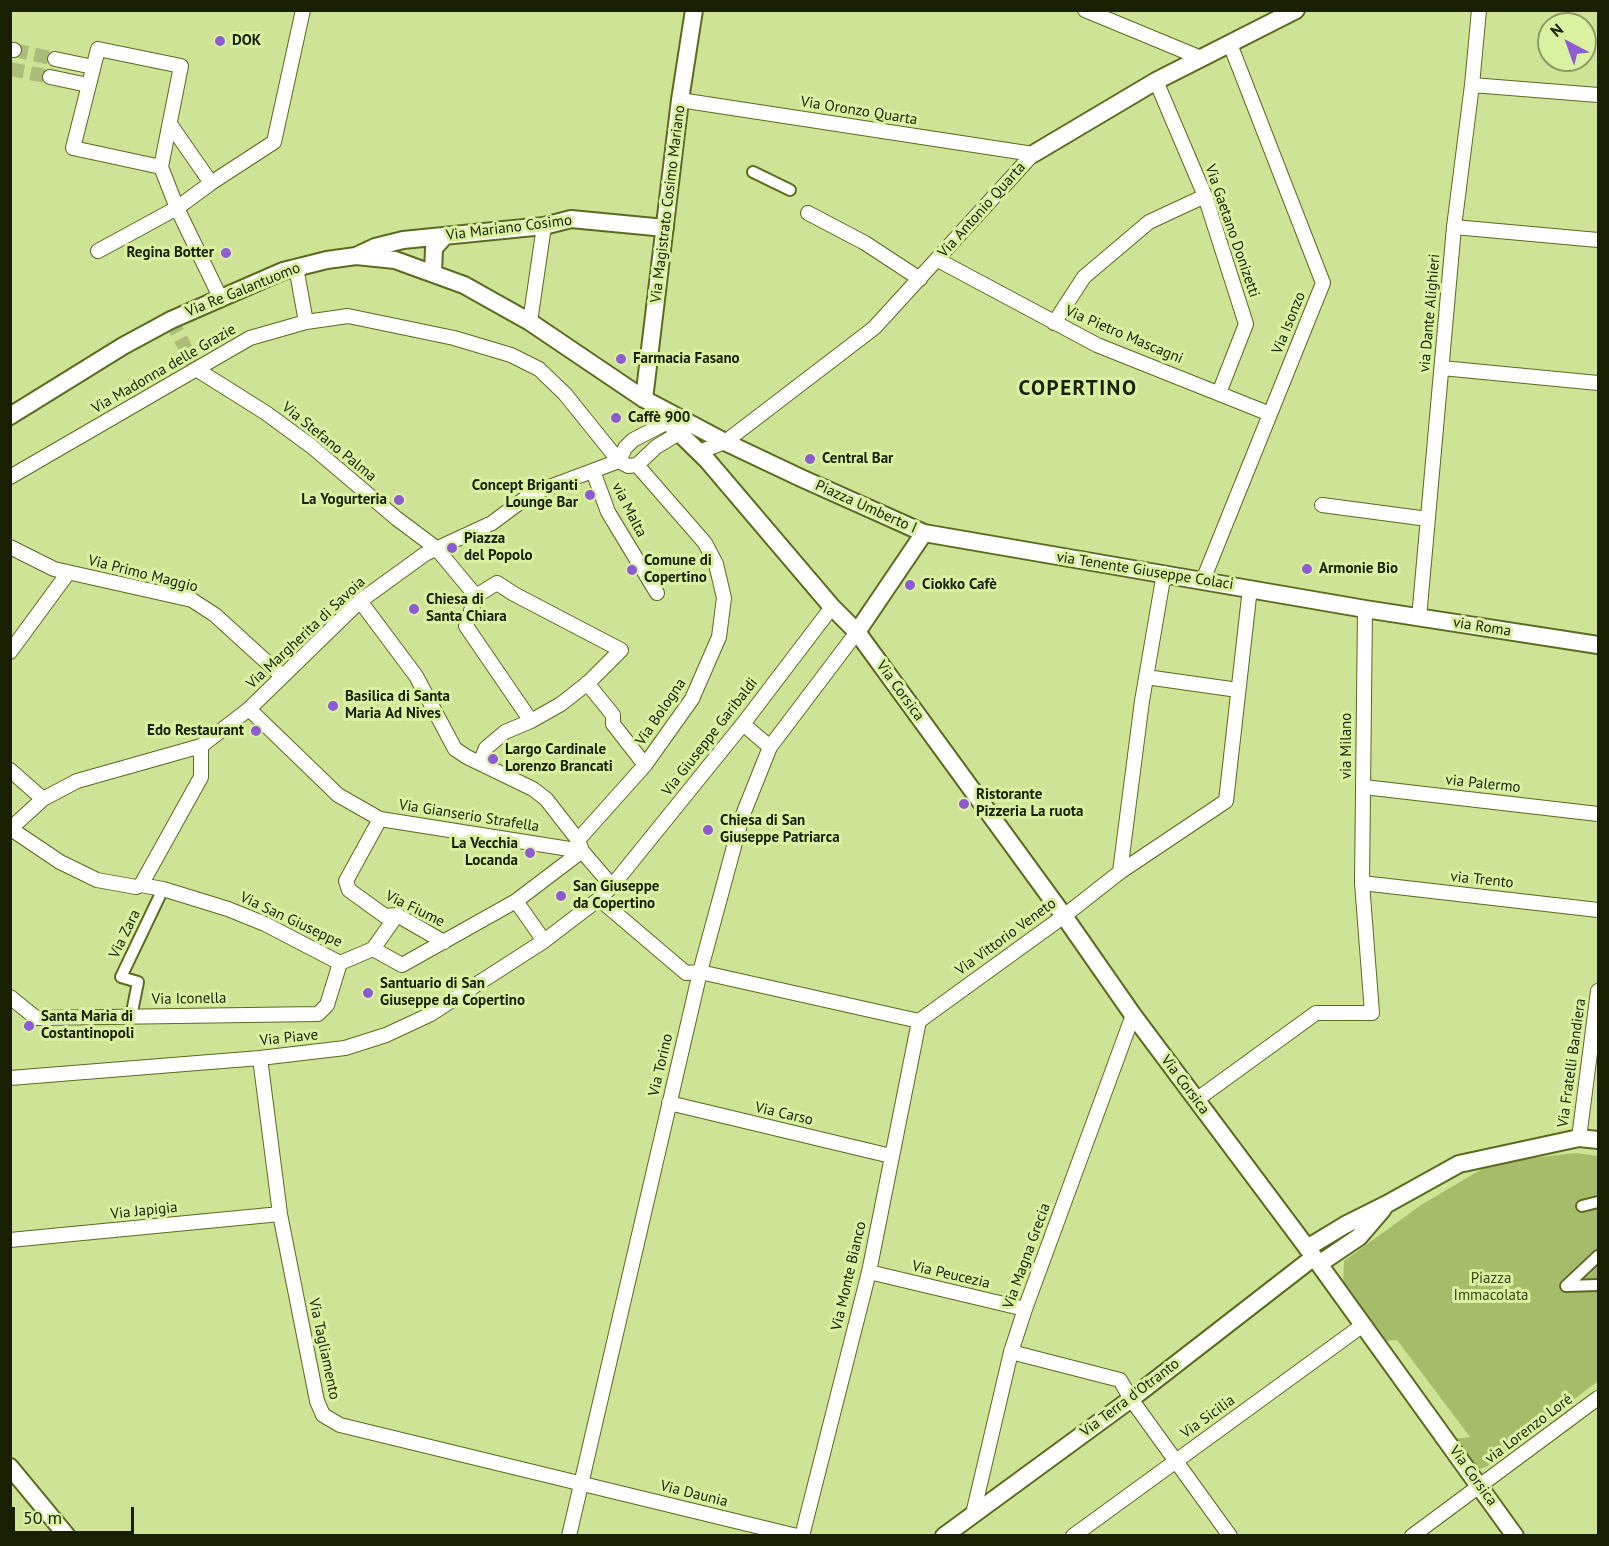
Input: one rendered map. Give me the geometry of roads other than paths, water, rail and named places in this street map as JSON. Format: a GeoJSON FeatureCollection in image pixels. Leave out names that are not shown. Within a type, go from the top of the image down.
{"type":"FeatureCollection","features":[{"type":"Feature","properties":{"kind":"street"},"geometry":{"type":"LineString","coordinates":[[98,251],[177,208],[274,142],[303,10]]}},
{"type":"Feature","properties":{"kind":"street","name":"Via Magistrato Cosimo Mariano"},"geometry":{"type":"LineString","coordinates":[[644,399],[680,100],[694,10]]}},
{"type":"Feature","properties":{"kind":"street"},"geometry":{"type":"LineString","coordinates":[[1085,10],[1201,58]]}},
{"type":"Feature","properties":{"kind":"street","name":"Via Antonio Quarta"},"geometry":{"type":"LineString","coordinates":[[699,452],[731,445],[874,328],[1033,154],[1156,81],[1296,10]]}},
{"type":"Feature","properties":{"kind":"street","name":"via Dante Alighieri"},"geometry":{"type":"LineString","coordinates":[[1419,618],[1454,227],[1479,10]]}},
{"type":"Feature","properties":{"kind":"street","name":"Via Isonzo"},"geometry":{"type":"LineString","coordinates":[[1203,580],[1323,284],[1230,44]]}},
{"type":"Feature","properties":{"kind":"street"},"geometry":{"type":"LineString","coordinates":[[161,167],[73,148],[98,49],[181,66],[161,167],[177,208],[220,297]]}},
{"type":"Feature","properties":{"kind":"street"},"geometry":{"type":"LineString","coordinates":[[55,59],[93,68]]}},
{"type":"Feature","properties":{"kind":"street"},"geometry":{"type":"LineString","coordinates":[[50,76],[88,85]]}},
{"type":"Feature","properties":{"kind":"street","name":"Via Gaetano Donizetti"},"geometry":{"type":"LineString","coordinates":[[1156,81],[1205,196],[1246,324],[1219,393]]}},
{"type":"Feature","properties":{"kind":"street"},"geometry":{"type":"LineString","coordinates":[[1472,85],[1599,95]]}},
{"type":"Feature","properties":{"kind":"street","name":"Via Oronzo Quarta"},"geometry":{"type":"LineString","coordinates":[[680,100],[1033,154]]}},
{"type":"Feature","properties":{"kind":"street"},"geometry":{"type":"LineString","coordinates":[[170,124],[211,183]]}},
{"type":"Feature","properties":{"kind":"street"},"geometry":{"type":"LineString","coordinates":[[753,172],[790,190]]}},
{"type":"Feature","properties":{"kind":"street"},"geometry":{"type":"LineString","coordinates":[[1054,323],[1084,277],[1149,222],[1205,196]]}},
{"type":"Feature","properties":{"kind":"street"},"geometry":{"type":"LineString","coordinates":[[808,213],[865,243],[920,279]]}},
{"type":"Feature","properties":{"kind":"street","name":"Via Mariano Cosimo"},"geometry":{"type":"LineString","coordinates":[[356,256],[403,240],[544,226],[571,219],[665,228]]}},
{"type":"Feature","properties":{"kind":"street"},"geometry":{"type":"LineString","coordinates":[[530,322],[544,226]]}},
{"type":"Feature","properties":{"kind":"street"},"geometry":{"type":"LineString","coordinates":[[1454,227],[1599,240]]}},
{"type":"Feature","properties":{"kind":"street"},"geometry":{"type":"LineString","coordinates":[[433,273],[434,248],[445,236]]}},
{"type":"Feature","properties":{"kind":"street","name":"Via Re Galantuomo"},"geometry":{"type":"LineString","coordinates":[[10,416],[123,346],[220,297],[296,267],[356,256],[394,260],[464,285],[530,322],[644,399]]}},
{"type":"Feature","properties":{"kind":"street","name":"Via Pietro Mascagni"},"geometry":{"type":"LineString","coordinates":[[938,260],[1097,345],[1270,414]]}},
{"type":"Feature","properties":{"kind":"street"},"geometry":{"type":"LineString","coordinates":[[296,267],[306,322]]}},
{"type":"Feature","properties":{"kind":"street","name":"Via Madonna delle Grazie"},"geometry":{"type":"LineString","coordinates":[[10,477],[250,338],[306,322],[348,316],[454,338],[510,355],[539,369],[565,394],[619,461]]}},
{"type":"Feature","properties":{"kind":"street"},"geometry":{"type":"LineString","coordinates":[[1442,368],[1599,383]]}},
{"type":"Feature","properties":{"kind":"street","name":"Via Stefano Palma"},"geometry":{"type":"LineString","coordinates":[[196,369],[266,413],[302,440],[435,548],[476,596]]}},
{"type":"Feature","properties":{"kind":"street","name":"Piazza Umberto I"},"geometry":{"type":"LineString","coordinates":[[644,399],[677,425],[832,607],[857,632],[924,533],[731,445],[677,425]]}},
{"type":"Feature","properties":{"kind":"street"},"geometry":{"type":"LineString","coordinates":[[677,425],[637,465],[628,466],[619,461],[624,448],[633,440],[677,425]]}},
{"type":"Feature","properties":{"kind":"street"},"geometry":{"type":"LineString","coordinates":[[715,469],[719,459],[731,445]]}},
{"type":"Feature","properties":{"kind":"street","name":"Via Margherita di Savoia"},"geometry":{"type":"LineString","coordinates":[[11,829],[43,799],[77,781],[201,746],[249,709],[360,600],[435,548],[492,523],[527,497],[619,461]]}},
{"type":"Feature","properties":{"kind":"street","name":"Via Bologna"},"geometry":{"type":"LineString","coordinates":[[516,901],[580,845],[645,765],[692,699],[719,638],[724,598],[716,564],[705,543],[637,465]]}},
{"type":"Feature","properties":{"kind":"street","name":"via Malta"},"geometry":{"type":"LineString","coordinates":[[593,471],[609,512],[657,593]]}},
{"type":"Feature","properties":{"kind":"street"},"geometry":{"type":"LineString","coordinates":[[1322,505],[1428,519]]}},
{"type":"Feature","properties":{"kind":"street","name":"via Tenente Giuseppe Colaci"},"geometry":{"type":"LineString","coordinates":[[924,533],[1365,609]]}},
{"type":"Feature","properties":{"kind":"street","name":"Via Primo Maggio"},"geometry":{"type":"LineString","coordinates":[[10,547],[54,569],[192,600],[214,615],[282,676]]}},
{"type":"Feature","properties":{"kind":"street"},"geometry":{"type":"LineString","coordinates":[[10,652],[68,573]]}},
{"type":"Feature","properties":{"kind":"street"},"geometry":{"type":"LineString","coordinates":[[1120,872],[1146,677],[1164,573]]}},
{"type":"Feature","properties":{"kind":"street"},"geometry":{"type":"LineString","coordinates":[[480,764],[486,748],[505,732],[531,721],[561,704],[588,683],[621,650],[497,583],[476,596],[466,626],[531,721]]}},
{"type":"Feature","properties":{"kind":"street","name":"Via Vittorio Veneto"},"geometry":{"type":"LineString","coordinates":[[919,1021],[1120,872],[1226,801],[1250,588]]}},
{"type":"Feature","properties":{"kind":"street"},"geometry":{"type":"LineString","coordinates":[[360,600],[416,676],[455,749],[480,764],[533,789],[546,799],[612,886]]}},
{"type":"Feature","properties":{"kind":"street","name":"Via Giuseppe Garibaldi"},"geometry":{"type":"LineString","coordinates":[[599,899],[743,724],[832,607]]}},
{"type":"Feature","properties":{"kind":"street","name":"via Roma"},"geometry":{"type":"LineString","coordinates":[[1365,609],[1599,645]]}},
{"type":"Feature","properties":{"kind":"street","name":"via Milano"},"geometry":{"type":"LineString","coordinates":[[1196,1100],[1316,1013],[1372,1013],[1362,883],[1365,609]]}},
{"type":"Feature","properties":{"kind":"street","name":"Via Torino"},"geometry":{"type":"LineString","coordinates":[[570,1536],[700,972],[742,817],[770,747],[857,632]]}},
{"type":"Feature","properties":{"kind":"street","name":"Via Corsica"},"geometry":{"type":"LineString","coordinates":[[857,632],[1064,915],[1133,1015],[1314,1256],[1515,1536]]}},
{"type":"Feature","properties":{"kind":"street"},"geometry":{"type":"LineString","coordinates":[[1146,677],[1239,690]]}},
{"type":"Feature","properties":{"kind":"street"},"geometry":{"type":"LineString","coordinates":[[588,683],[613,715],[613,724],[645,765]]}},
{"type":"Feature","properties":{"kind":"street","name":"Via Gianserio Strafella"},"geometry":{"type":"LineString","coordinates":[[249,709],[338,795],[380,819],[580,845]]}},
{"type":"Feature","properties":{"kind":"street"},"geometry":{"type":"LineString","coordinates":[[743,724],[770,747]]}},
{"type":"Feature","properties":{"kind":"street"},"geometry":{"type":"LineString","coordinates":[[141,885],[201,777],[201,746]]}},
{"type":"Feature","properties":{"kind":"street"},"geometry":{"type":"LineString","coordinates":[[10,770],[43,799]]}},
{"type":"Feature","properties":{"kind":"street","name":"via Palermo"},"geometry":{"type":"LineString","coordinates":[[1364,787],[1599,814]]}},
{"type":"Feature","properties":{"kind":"street","name":"Via Fiume"},"geometry":{"type":"LineString","coordinates":[[380,819],[346,881],[349,890],[385,916],[397,915],[444,942]]}},
{"type":"Feature","properties":{"kind":"street","name":"Via San Giuseppe"},"geometry":{"type":"LineString","coordinates":[[11,829],[60,862],[97,880],[163,889],[228,909],[265,924],[340,963],[373,948]]}},
{"type":"Feature","properties":{"kind":"street","name":"via Trento"},"geometry":{"type":"LineString","coordinates":[[1362,883],[1599,910]]}},
{"type":"Feature","properties":{"kind":"street","name":"Via Zara"},"geometry":{"type":"LineString","coordinates":[[131,1017],[138,982],[121,977],[163,889]]}},
{"type":"Feature","properties":{"kind":"street"},"geometry":{"type":"LineString","coordinates":[[599,899],[686,973],[700,972],[919,1021]]}},
{"type":"Feature","properties":{"kind":"street","name":"Via Piave"},"geometry":{"type":"LineString","coordinates":[[10,1078],[260,1058],[345,1048],[386,1035],[429,1015],[544,941],[599,899]]}},
{"type":"Feature","properties":{"kind":"street"},"geometry":{"type":"LineString","coordinates":[[397,915],[373,948],[402,965],[516,901],[544,941]]}},
{"type":"Feature","properties":{"kind":"street","name":"Via Iconella"},"geometry":{"type":"LineString","coordinates":[[10,997],[36,1018],[318,1014],[327,1005],[340,963]]}},
{"type":"Feature","properties":{"kind":"street","name":"Via Fratelli Bandiera"},"geometry":{"type":"LineString","coordinates":[[1579,1138],[1599,991]]}},
{"type":"Feature","properties":{"kind":"street","name":"Via Magna Grecia"},"geometry":{"type":"LineString","coordinates":[[973,1514],[1011,1352],[1133,1015]]}},
{"type":"Feature","properties":{"kind":"street","name":"Via Monte Bianco"},"geometry":{"type":"LineString","coordinates":[[802,1536],[869,1272],[919,1021]]}},
{"type":"Feature","properties":{"kind":"street","name":"Via Tagliamento"},"geometry":{"type":"LineString","coordinates":[[260,1058],[280,1214],[317,1401],[323,1415],[340,1425],[583,1484]]}},
{"type":"Feature","properties":{"kind":"street","name":"Via Carso"},"geometry":{"type":"LineString","coordinates":[[669,1103],[891,1156]]}},
{"type":"Feature","properties":{"kind":"street"},"geometry":{"type":"LineString","coordinates":[[1579,1138],[1599,1140]]}},
{"type":"Feature","properties":{"kind":"street","name":"Via Terra d'Otranto"},"geometry":{"type":"LineString","coordinates":[[944,1536],[1131,1399],[1314,1256],[1344,1225],[1459,1164],[1579,1138]]}},
{"type":"Feature","properties":{"kind":"street"},"geometry":{"type":"LineString","coordinates":[[1582,1206],[1599,1202]]}},
{"type":"Feature","properties":{"kind":"street","name":"Via Japigia"},"geometry":{"type":"LineString","coordinates":[[10,1240],[280,1214]]}},
{"type":"Feature","properties":{"kind":"street"},"geometry":{"type":"LineString","coordinates":[[1599,1256],[1566,1286],[1599,1285]]}},
{"type":"Feature","properties":{"kind":"street","name":"Via Peucezia"},"geometry":{"type":"LineString","coordinates":[[869,1272],[1025,1309]]}},
{"type":"Feature","properties":{"kind":"street","name":"Via Sicilia"},"geometry":{"type":"LineString","coordinates":[[1073,1536],[1363,1326]]}},
{"type":"Feature","properties":{"kind":"street"},"geometry":{"type":"LineString","coordinates":[[1011,1352],[1120,1380],[1131,1399],[1230,1536]]}},
{"type":"Feature","properties":{"kind":"street","name":"via Lorenzo Loré"},"geometry":{"type":"LineString","coordinates":[[1412,1536],[1599,1398]]}},
{"type":"Feature","properties":{"kind":"street"},"geometry":{"type":"LineString","coordinates":[[12,1471],[67,1536]]}},
{"type":"Feature","properties":{"kind":"street","name":"Via Daunia"},"geometry":{"type":"LineString","coordinates":[[583,1484],[796,1536]]}},
{"type":"Feature","properties":{"kind":"tunnel"},"geometry":{"type":"LineString","coordinates":[[14,50],[55,59]]}},
{"type":"Feature","properties":{"kind":"tunnel"},"geometry":{"type":"LineString","coordinates":[[10,69],[50,77]]}},
{"type":"Feature","properties":{"kind":"tunnel"},"geometry":{"type":"LineString","coordinates":[[171,320],[196,369]]}},
{"type":"Feature","properties":{"kind":"place","name":"DOK"},"geometry":{"type":"Point","coordinates":[220,41]}},
{"type":"Feature","properties":{"kind":"place","name":"Regina Botter"},"geometry":{"type":"Point","coordinates":[226,253]}},
{"type":"Feature","properties":{"kind":"place","name":"Farmacia Fasano"},"geometry":{"type":"Point","coordinates":[621,359]}},
{"type":"Feature","properties":{"kind":"place","name":"Caffè 900"},"geometry":{"type":"Point","coordinates":[616,418]}},
{"type":"Feature","properties":{"kind":"place","name":"Central Bar"},"geometry":{"type":"Point","coordinates":[810,459]}},
{"type":"Feature","properties":{"kind":"place","name":"Concept Briganti Lounge Bar"},"geometry":{"type":"Point","coordinates":[590,495]}},
{"type":"Feature","properties":{"kind":"place","name":"La Yogurteria"},"geometry":{"type":"Point","coordinates":[399,500]}},
{"type":"Feature","properties":{"kind":"place","name":"Piazza del Popolo"},"geometry":{"type":"Point","coordinates":[452,548]}},
{"type":"Feature","properties":{"kind":"place","name":"Armonie Bio"},"geometry":{"type":"Point","coordinates":[1307,569]}},
{"type":"Feature","properties":{"kind":"place","name":"Comune di Copertino"},"geometry":{"type":"Point","coordinates":[632,570]}},
{"type":"Feature","properties":{"kind":"place","name":"Ciokko Cafè"},"geometry":{"type":"Point","coordinates":[910,585]}},
{"type":"Feature","properties":{"kind":"place","name":"Chiesa di Santa Chiara"},"geometry":{"type":"Point","coordinates":[414,609]}},
{"type":"Feature","properties":{"kind":"place","name":"Basilica di Santa Maria Ad Nives"},"geometry":{"type":"Point","coordinates":[333,706]}},
{"type":"Feature","properties":{"kind":"place","name":"Edo Restaurant"},"geometry":{"type":"Point","coordinates":[256,731]}},
{"type":"Feature","properties":{"kind":"place","name":"Largo Cardinale Lorenzo Brancati"},"geometry":{"type":"Point","coordinates":[493,759]}},
{"type":"Feature","properties":{"kind":"place","name":"Ristorante Pizzeria La ruota"},"geometry":{"type":"Point","coordinates":[964,804]}},
{"type":"Feature","properties":{"kind":"place","name":"Chiesa di San Giuseppe Patriarca"},"geometry":{"type":"Point","coordinates":[708,830]}},
{"type":"Feature","properties":{"kind":"place","name":"La Vecchia Locanda"},"geometry":{"type":"Point","coordinates":[530,853]}},
{"type":"Feature","properties":{"kind":"place","name":"San Giuseppe da Copertino"},"geometry":{"type":"Point","coordinates":[561,896]}},
{"type":"Feature","properties":{"kind":"place","name":"Santuario di San Giuseppe da Copertino"},"geometry":{"type":"Point","coordinates":[368,993]}},
{"type":"Feature","properties":{"kind":"place","name":"Santa Maria di Costantinopoli"},"geometry":{"type":"Point","coordinates":[29,1026]}},
{"type":"Feature","properties":{"kind":"district","name":"COPERTINO"},"geometry":{"type":"Point","coordinates":[1078,389]}},
{"type":"Feature","properties":{"kind":"park label","name":"Piazza Immacolata"},"geometry":{"type":"Point","coordinates":[1491,1288]}}]}
